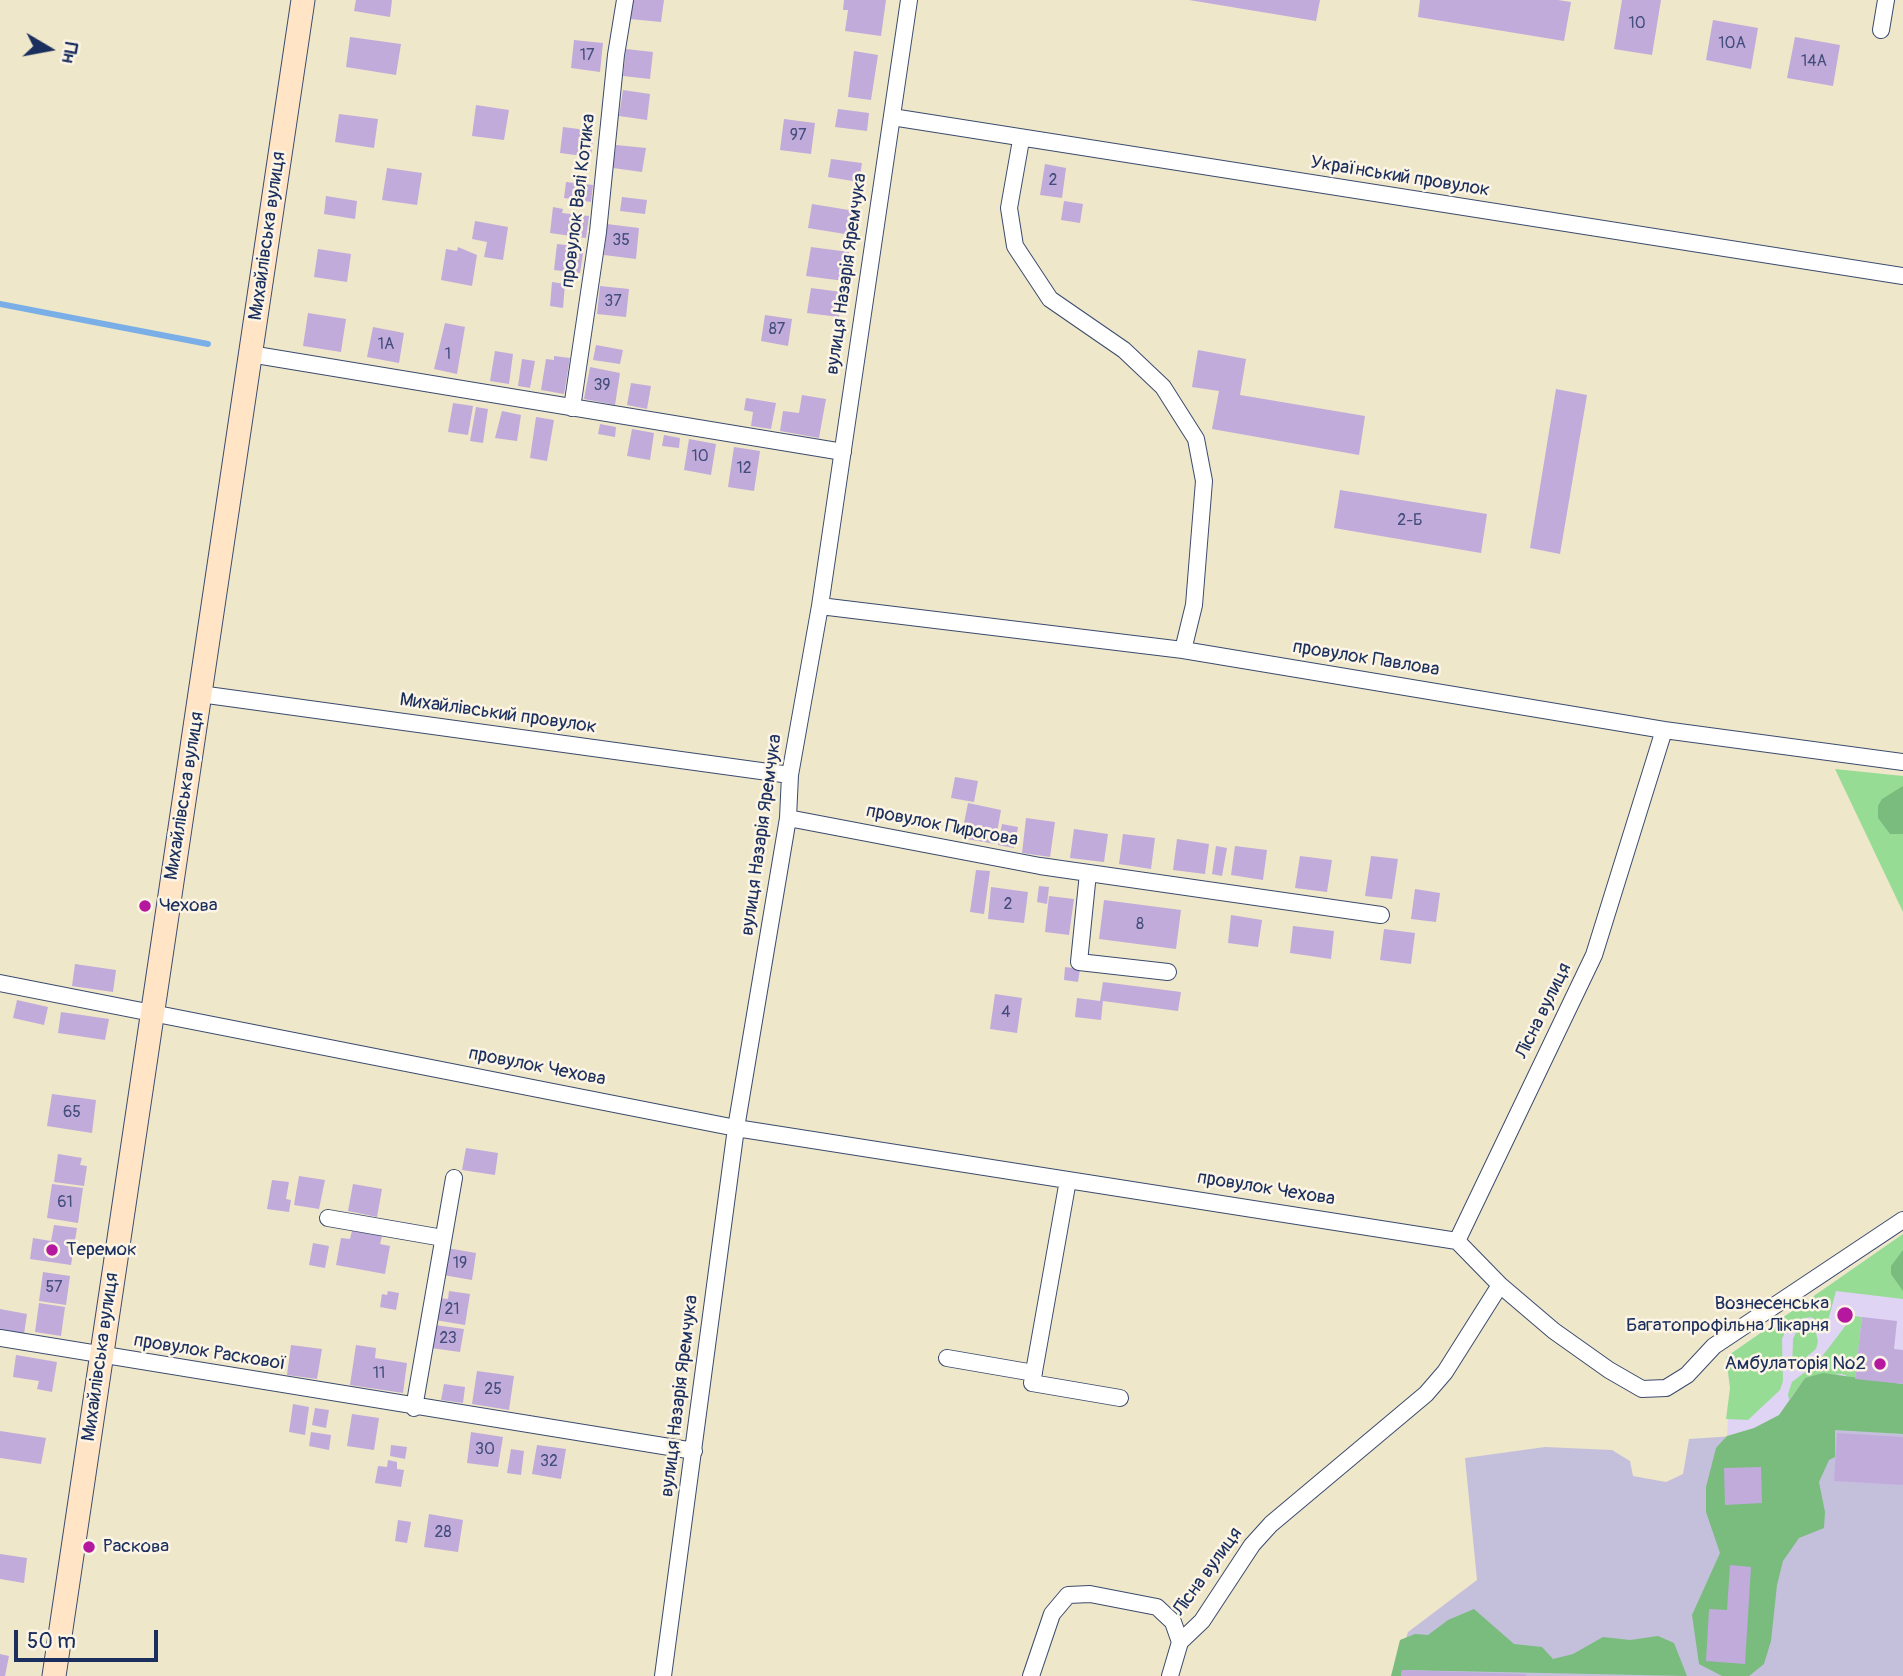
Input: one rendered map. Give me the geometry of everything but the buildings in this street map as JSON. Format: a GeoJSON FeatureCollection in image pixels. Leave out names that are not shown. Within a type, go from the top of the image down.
{"type":"FeatureCollection","features":[{"type":"Feature","properties":{"kind":"main road","name":"Михайлівська вулиця"},"geometry":{"type":"LineString","coordinates":[[54,1676],[303,0]]}},
{"type":"Feature","properties":{"kind":"street","name":"провулок Валі Котика"},"geometry":{"type":"LineString","coordinates":[[572,408],[598,232],[616,55],[625,0]]}},
{"type":"Feature","properties":{"kind":"street","name":"вулиця Назарія Яремчука"},"geometry":{"type":"LineString","coordinates":[[663,1676],[736,1128],[788,818],[790,775],[820,606],[909,0]]}},
{"type":"Feature","properties":{"kind":"street"},"geometry":{"type":"LineString","coordinates":[[1881,30],[1886,0]]}},
{"type":"Feature","properties":{"kind":"street","name":"Український провулок"},"geometry":{"type":"LineString","coordinates":[[892,117],[1021,140],[1903,276]]}},
{"type":"Feature","properties":{"kind":"street"},"geometry":{"type":"LineString","coordinates":[[1021,140],[1009,208],[1015,246],[1050,299],[1124,350],[1163,387],[1196,439],[1205,481],[1194,605],[1183,650]]}},
{"type":"Feature","properties":{"kind":"street"},"geometry":{"type":"LineString","coordinates":[[250,354],[843,452]]}},
{"type":"Feature","properties":{"kind":"street","name":"провулок Павлова"},"geometry":{"type":"LineString","coordinates":[[820,606],[1183,650],[1664,730],[1903,762]]}},
{"type":"Feature","properties":{"kind":"street","name":"Михайлівський провулок"},"geometry":{"type":"LineString","coordinates":[[200,694],[790,775]]}},
{"type":"Feature","properties":{"kind":"street","name":"Лісна вулиця"},"geometry":{"type":"LineString","coordinates":[[1457,1241],[1594,955],[1664,730]]}},
{"type":"Feature","properties":{"kind":"street","name":"провулок Пирогова"},"geometry":{"type":"LineString","coordinates":[[788,818],[1088,873],[1381,915]]}},
{"type":"Feature","properties":{"kind":"street"},"geometry":{"type":"LineString","coordinates":[[1088,873],[1079,962],[1168,972]]}},
{"type":"Feature","properties":{"kind":"street","name":"провулок Чехова"},"geometry":{"type":"LineString","coordinates":[[0,983],[736,1128],[1457,1241]]}},
{"type":"Feature","properties":{"kind":"street"},"geometry":{"type":"LineString","coordinates":[[414,1408],[454,1178]]}},
{"type":"Feature","properties":{"kind":"street"},"geometry":{"type":"LineString","coordinates":[[1068,1180],[1032,1383],[1120,1398]]}},
{"type":"Feature","properties":{"kind":"street"},"geometry":{"type":"LineString","coordinates":[[328,1218],[443,1238]]}},
{"type":"Feature","properties":{"kind":"street"},"geometry":{"type":"LineString","coordinates":[[1457,1241],[1500,1286],[1554,1331],[1642,1390],[1666,1388],[1687,1374],[1714,1346],[1903,1220]]}},
{"type":"Feature","properties":{"kind":"street","name":"Лісна вулиця"},"geometry":{"type":"LineString","coordinates":[[1170,1676],[1180,1642],[1202,1621],[1252,1545],[1272,1524],[1426,1394],[1445,1372],[1500,1286]]}},
{"type":"Feature","properties":{"kind":"street","name":"провулок Раскової"},"geometry":{"type":"LineString","coordinates":[[0,1338],[414,1408],[694,1451]]}},
{"type":"Feature","properties":{"kind":"street"},"geometry":{"type":"LineString","coordinates":[[947,1358],[1034,1373]]}},
{"type":"Feature","properties":{"kind":"street","name":"Лісна вулиця"},"geometry":{"type":"LineString","coordinates":[[1031,1676],[1052,1614],[1068,1595],[1090,1594],[1157,1607],[1173,1622],[1180,1642]]}},
{"type":"Feature","properties":{"kind":"shaded area","name":"Вознесенська Багатопрофільна Лікарня"},"geometry":{"type":"Polygon","coordinates":[[[1903,1234],[1903,1434],[1839,1429],[1727,1436],[1730,1388],[1726,1357],[1903,1234]]]}},
{"type":"Feature","properties":{"kind":"shaded area"},"geometry":{"type":"Polygon","coordinates":[[[1839,1429],[1903,1434],[1903,1676],[1394,1676],[1408,1632],[1477,1580],[1465,1458],[1545,1447],[1612,1450],[1630,1461],[1633,1476],[1666,1482],[1683,1474],[1689,1439],[1839,1429]]]}},
{"type":"Feature","properties":{"kind":"green space"},"geometry":{"type":"Polygon","coordinates":[[[1835,769],[1903,776],[1903,912],[1835,769]]]}},
{"type":"Feature","properties":{"kind":"green space"},"geometry":{"type":"Polygon","coordinates":[[[1903,786],[1903,834],[1890,834],[1878,818],[1878,806],[1882,799],[1903,786]]]}},
{"type":"Feature","properties":{"kind":"green space"},"geometry":{"type":"Polygon","coordinates":[[[1903,1234],[1903,1299],[1836,1291],[1826,1328],[1811,1317],[1790,1321],[1782,1339],[1783,1381],[1780,1390],[1748,1420],[1726,1419],[1730,1388],[1726,1357],[1903,1234]]]}},
{"type":"Feature","properties":{"kind":"green space"},"geometry":{"type":"Polygon","coordinates":[[[1903,1250],[1903,1291],[1891,1274],[1891,1266],[1903,1250]]]}},
{"type":"Feature","properties":{"kind":"green space"},"geometry":{"type":"Polygon","coordinates":[[[1853,1316],[1862,1317],[1855,1379],[1842,1374],[1805,1378],[1789,1400],[1792,1382],[1817,1363],[1853,1316]]]}},
{"type":"Feature","properties":{"kind":"green space"},"geometry":{"type":"Polygon","coordinates":[[[1803,1327],[1816,1333],[1816,1349],[1792,1369],[1793,1339],[1797,1330],[1803,1327]]]}},
{"type":"Feature","properties":{"kind":"green space"},"geometry":{"type":"Polygon","coordinates":[[[1823,1373],[1903,1384],[1903,1434],[1835,1430],[1835,1457],[1829,1460],[1819,1482],[1825,1512],[1824,1528],[1799,1538],[1783,1561],[1777,1585],[1771,1641],[1764,1664],[1749,1676],[1722,1676],[1699,1664],[1692,1615],[1720,1553],[1706,1512],[1706,1487],[1716,1448],[1727,1436],[1754,1428],[1779,1415],[1805,1378],[1823,1373]]]}},
{"type":"Feature","properties":{"kind":"green space"},"geometry":{"type":"Polygon","coordinates":[[[1474,1609],[1514,1644],[1542,1647],[1553,1659],[1573,1654],[1603,1637],[1630,1640],[1658,1636],[1674,1643],[1687,1676],[1402,1670],[1401,1676],[1391,1676],[1400,1640],[1415,1634],[1428,1635],[1448,1620],[1474,1609]]]}},
{"type":"Feature","properties":{"kind":"waterway"},"geometry":{"type":"LineString","coordinates":[[0,304],[208,344]]}},
{"type":"Feature","properties":{"kind":"place","name":"Чехова"},"geometry":{"type":"Point","coordinates":[145,906]}},
{"type":"Feature","properties":{"kind":"place","name":"Теремок"},"geometry":{"type":"Point","coordinates":[52,1250]}},
{"type":"Feature","properties":{"kind":"place","name":"Вознесенська Багатопрофільна Лікарня"},"geometry":{"type":"Point","coordinates":[1845,1315]}},
{"type":"Feature","properties":{"kind":"place","name":"Амбулаторія №2"},"geometry":{"type":"Point","coordinates":[1880,1364]}},
{"type":"Feature","properties":{"kind":"place","name":"Раскова"},"geometry":{"type":"Point","coordinates":[89,1547]}}]}
